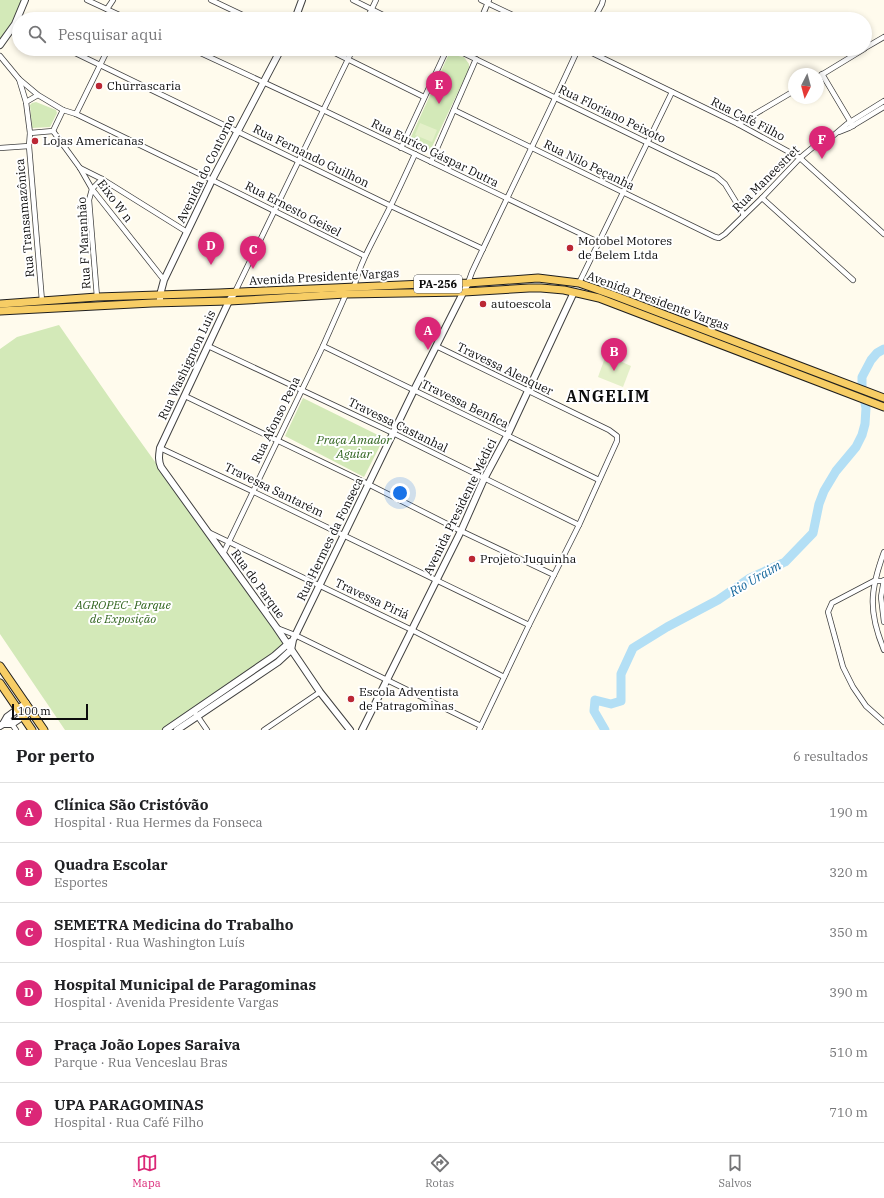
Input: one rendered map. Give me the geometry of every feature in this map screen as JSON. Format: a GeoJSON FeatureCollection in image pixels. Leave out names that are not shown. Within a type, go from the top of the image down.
{"type":"FeatureCollection","features":[{"type":"Feature","properties":{"kind":"main road","name":"Avenida Presidente Vargas"},"geometry":{"type":"LineString","coordinates":[[0,311],[235,292],[468,283],[538,278],[579,283],[613,295],[881,406]]}},
{"type":"Feature","properties":{"kind":"main road","name":"Avenida Presidente Vargas"},"geometry":{"type":"LineString","coordinates":[[0,304],[97,297],[228,301],[346,294],[464,292],[541,288],[574,292],[599,298],[755,353]]}},
{"type":"Feature","properties":{"kind":"main road","name":"Avenida Presidente Vargas"},"geometry":{"type":"LineString","coordinates":[[770,359],[857,387],[882,397]]}},
{"type":"Feature","properties":{"kind":"main road"},"geometry":{"type":"LineString","coordinates":[[1,668],[44,730]]}},
{"type":"Feature","properties":{"kind":"main road"},"geometry":{"type":"LineString","coordinates":[[0,683],[32,730]]}},
{"type":"Feature","properties":{"kind":"street"},"geometry":{"type":"LineString","coordinates":[[21,12],[25,0]]}},
{"type":"Feature","properties":{"kind":"street"},"geometry":{"type":"LineString","coordinates":[[87,0],[113,12]]}},
{"type":"Feature","properties":{"kind":"street"},"geometry":{"type":"LineString","coordinates":[[107,9],[113,0]]}},
{"type":"Feature","properties":{"kind":"street"},"geometry":{"type":"LineString","coordinates":[[210,0],[236,12]]}},
{"type":"Feature","properties":{"kind":"street"},"geometry":{"type":"LineString","coordinates":[[298,12],[302,0]]}},
{"type":"Feature","properties":{"kind":"street"},"geometry":{"type":"LineString","coordinates":[[353,0],[375,12]]}},
{"type":"Feature","properties":{"kind":"street"},"geometry":{"type":"LineString","coordinates":[[371,10],[376,0]]}},
{"type":"Feature","properties":{"kind":"street"},"geometry":{"type":"LineString","coordinates":[[481,0],[489,2],[508,12]]}},
{"type":"Feature","properties":{"kind":"street"},"geometry":{"type":"LineString","coordinates":[[597,12],[603,0]]}},
{"type":"Feature","properties":{"kind":"street"},"geometry":{"type":"LineString","coordinates":[[484,12],[489,2]]}},
{"type":"Feature","properties":{"kind":"street"},"geometry":{"type":"LineString","coordinates":[[0,45],[12,31]]}},
{"type":"Feature","properties":{"kind":"street"},"geometry":{"type":"LineString","coordinates":[[872,44],[884,37]]}},
{"type":"Feature","properties":{"kind":"street"},"geometry":{"type":"LineString","coordinates":[[0,56],[19,79]]}},
{"type":"Feature","properties":{"kind":"street","name":"Rua Fernando Guilhon"},"geometry":{"type":"LineString","coordinates":[[82,56],[483,249]]}},
{"type":"Feature","properties":{"kind":"street"},"geometry":{"type":"LineString","coordinates":[[76,114],[104,56]]}},
{"type":"Feature","properties":{"kind":"street","name":"Rua Euríco Gáspar Dutra"},"geometry":{"type":"LineString","coordinates":[[207,56],[598,242]]}},
{"type":"Feature","properties":{"kind":"street","name":"Avenida do Contorno"},"geometry":{"type":"LineString","coordinates":[[160,299],[164,280],[212,180],[277,56]]}},
{"type":"Feature","properties":{"kind":"street"},"geometry":{"type":"LineString","coordinates":[[342,56],[424,97]]}},
{"type":"Feature","properties":{"kind":"street"},"geometry":{"type":"LineString","coordinates":[[235,292],[350,56]]}},
{"type":"Feature","properties":{"kind":"street"},"geometry":{"type":"LineString","coordinates":[[401,148],[444,56]]}},
{"type":"Feature","properties":{"kind":"street","name":"Rua Floriano Peixoto"},"geometry":{"type":"LineString","coordinates":[[472,56],[716,176],[725,184],[744,215]]}},
{"type":"Feature","properties":{"kind":"street"},"geometry":{"type":"LineString","coordinates":[[468,283],[506,199],[556,98],[575,56]]}},
{"type":"Feature","properties":{"kind":"street","name":"Rua Café Filho"},"geometry":{"type":"LineString","coordinates":[[598,56],[738,124],[800,158],[884,234]]}},
{"type":"Feature","properties":{"kind":"street"},"geometry":{"type":"LineString","coordinates":[[824,73],[852,56]]}},
{"type":"Feature","properties":{"kind":"street"},"geometry":{"type":"LineString","coordinates":[[430,162],[476,59]]}},
{"type":"Feature","properties":{"kind":"street","name":"Rua Ernesto Geisel"},"geometry":{"type":"LineString","coordinates":[[19,79],[38,95],[63,110],[76,114],[365,256]]}},
{"type":"Feature","properties":{"kind":"street","name":"Rua Transamazônica"},"geometry":{"type":"LineString","coordinates":[[19,79],[26,102],[30,133],[29,146],[42,301]]}},
{"type":"Feature","properties":{"kind":"street"},"geometry":{"type":"LineString","coordinates":[[824,81],[852,124]]}},
{"type":"Feature","properties":{"kind":"street"},"geometry":{"type":"LineString","coordinates":[[579,283],[672,92]]}},
{"type":"Feature","properties":{"kind":"street"},"geometry":{"type":"LineString","coordinates":[[26,102],[38,95]]}},
{"type":"Feature","properties":{"kind":"street"},"geometry":{"type":"LineString","coordinates":[[738,124],[788,95]]}},
{"type":"Feature","properties":{"kind":"street","name":"Rua Maneestret"},"geometry":{"type":"LineString","coordinates":[[852,124],[884,101]]}},
{"type":"Feature","properties":{"kind":"street","name":"Rua Maneestret"},"geometry":{"type":"LineString","coordinates":[[715,237],[719,238],[725,234],[800,158],[812,148],[834,134],[884,107]]}},
{"type":"Feature","properties":{"kind":"street"},"geometry":{"type":"LineString","coordinates":[[30,133],[53,131],[63,110]]}},
{"type":"Feature","properties":{"kind":"street","name":"Rua Nilo Peçanha"},"geometry":{"type":"LineString","coordinates":[[454,110],[715,237]]}},
{"type":"Feature","properties":{"kind":"street","name":"Eixo W n"},"geometry":{"type":"LineString","coordinates":[[53,131],[80,168],[92,189],[164,280]]}},
{"type":"Feature","properties":{"kind":"street"},"geometry":{"type":"LineString","coordinates":[[0,148],[29,146]]}},
{"type":"Feature","properties":{"kind":"street"},"geometry":{"type":"LineString","coordinates":[[354,287],[356,277],[365,256],[391,206],[415,154]]}},
{"type":"Feature","properties":{"kind":"street"},"geometry":{"type":"LineString","coordinates":[[80,168],[102,179],[187,232]]}},
{"type":"Feature","properties":{"kind":"street"},"geometry":{"type":"LineString","coordinates":[[92,189],[102,179]]}},
{"type":"Feature","properties":{"kind":"street","name":"Rua F Maranhão"},"geometry":{"type":"LineString","coordinates":[[92,189],[89,200],[97,297]]}},
{"type":"Feature","properties":{"kind":"street"},"geometry":{"type":"LineString","coordinates":[[762,198],[853,280]]}},
{"type":"Feature","properties":{"kind":"street","name":"Rua Hermes da Fonseca"},"geometry":{"type":"LineString","coordinates":[[294,638],[414,390],[468,283]]}},
{"type":"Feature","properties":{"kind":"street","name":"Rua Washignton Luis"},"geometry":{"type":"LineString","coordinates":[[160,448],[228,301],[235,292]]}},
{"type":"Feature","properties":{"kind":"street","name":"Avenida Presidente Médici"},"geometry":{"type":"LineString","coordinates":[[362,730],[461,531],[484,479],[507,436],[574,292]]}},
{"type":"Feature","properties":{"kind":"street","name":"Rua Afonso Pena"},"geometry":{"type":"LineString","coordinates":[[223,554],[346,294]]}},
{"type":"Feature","properties":{"kind":"street","name":"Travessa Castanhal"},"geometry":{"type":"LineString","coordinates":[[208,346],[393,433],[579,525]]}},
{"type":"Feature","properties":{"kind":"street","name":"Travessa Benfica"},"geometry":{"type":"LineString","coordinates":[[322,346],[599,480]]}},
{"type":"Feature","properties":{"kind":"street","name":"Travessa Alenquer"},"geometry":{"type":"LineString","coordinates":[[436,346],[610,430],[616,436],[617,441],[599,480]]}},
{"type":"Feature","properties":{"kind":"street"},"geometry":{"type":"LineString","coordinates":[[185,396],[554,575]]}},
{"type":"Feature","properties":{"kind":"street","name":"Travessa Santarém"},"geometry":{"type":"LineString","coordinates":[[160,448],[529,625]]}},
{"type":"Feature","properties":{"kind":"street","name":"Rua do Parque"},"geometry":{"type":"LineString","coordinates":[[160,448],[158,460],[161,467],[276,627],[320,692],[350,730]]}},
{"type":"Feature","properties":{"kind":"street"},"geometry":{"type":"LineString","coordinates":[[276,627],[294,638],[387,681],[480,728],[579,525],[599,480]]}},
{"type":"Feature","properties":{"kind":"street","name":"Travessa Piriá"},"geometry":{"type":"LineString","coordinates":[[208,532],[412,630],[504,677]]}},
{"type":"Feature","properties":{"kind":"street"},"geometry":{"type":"LineString","coordinates":[[884,552],[874,581],[872,595],[874,617],[879,638],[884,650]]}},
{"type":"Feature","properties":{"kind":"street"},"geometry":{"type":"LineString","coordinates":[[884,622],[881,597],[884,581],[874,581],[832,602],[828,612],[843,667],[853,687],[866,706],[884,722]]}},
{"type":"Feature","properties":{"kind":"street"},"geometry":{"type":"LineString","coordinates":[[177,730],[274,656],[289,647],[294,638]]}},
{"type":"Feature","properties":{"kind":"street"},"geometry":{"type":"LineString","coordinates":[[264,730],[320,692]]}},
{"type":"Feature","properties":{"kind":"street"},"geometry":{"type":"LineString","coordinates":[[1,725],[7,717],[26,703]]}},
{"type":"Feature","properties":{"kind":"street"},"geometry":{"type":"LineString","coordinates":[[1,725],[12,724],[31,710]]}},
{"type":"Feature","properties":{"kind":"street"},"geometry":{"type":"LineString","coordinates":[[166,730],[196,714]]}},
{"type":"Feature","properties":{"kind":"street"},"geometry":{"type":"LineString","coordinates":[[196,714],[207,730]]}},
{"type":"Feature","properties":{"kind":"street"},"geometry":{"type":"LineString","coordinates":[[7,717],[16,730]]}},
{"type":"Feature","properties":{"kind":"green space"},"geometry":{"type":"Polygon","coordinates":[[[0,0],[24,0],[18,12],[12,12],[12,24],[0,42],[0,0]]]}},
{"type":"Feature","properties":{"kind":"green space"},"geometry":{"type":"Polygon","coordinates":[[[448,56],[464,57],[469,64],[469,69],[431,149],[423,151],[419,150],[412,145],[410,139],[448,56]]]}},
{"type":"Feature","properties":{"kind":"green space"},"geometry":{"type":"Polygon","coordinates":[[[36,102],[56,110],[57,113],[50,127],[32,128],[30,105],[36,102]]]}},
{"type":"Feature","properties":{"kind":"green space"},"geometry":{"type":"Polygon","coordinates":[[[420,123],[437,130],[432,142],[415,135],[420,123]]]}},
{"type":"Feature","properties":{"kind":"green space","name":"AGROPEC- Parque de Exposição"},"geometry":{"type":"Polygon","coordinates":[[[59,325],[120,413],[285,643],[283,647],[162,730],[65,730],[0,634],[0,349],[17,337],[59,325]]]}},
{"type":"Feature","properties":{"kind":"green space"},"geometry":{"type":"Polygon","coordinates":[[[606,355],[631,366],[623,387],[598,377],[606,355]]]}},
{"type":"Feature","properties":{"kind":"green space","name":"Praça Amador Aguiar"},"geometry":{"type":"Polygon","coordinates":[[[303,398],[384,438],[364,477],[285,436],[303,398]]]}},
{"type":"Feature","properties":{"kind":"waterway","name":"Rio Uraim"},"geometry":{"type":"LineString","coordinates":[[605,730],[594,711],[595,700],[611,704],[621,701],[621,674],[633,648],[667,627],[718,600],[750,578],[785,562],[813,533],[819,504],[824,491],[836,471],[856,447],[862,435],[865,424],[866,408],[862,388],[862,377],[871,360],[877,353],[884,349]]}},
{"type":"Feature","properties":{"kind":"place","name":"Churrascaria"},"geometry":{"type":"Point","coordinates":[99,86]}},
{"type":"Feature","properties":{"kind":"place","name":"Praça João Lopes Saraiva"},"geometry":{"type":"Point","coordinates":[439,104]}},
{"type":"Feature","properties":{"kind":"place","name":"Lojas Americanas"},"geometry":{"type":"Point","coordinates":[35,141]}},
{"type":"Feature","properties":{"kind":"place","name":"UPA PARAGOMINAS"},"geometry":{"type":"Point","coordinates":[822,159]}},
{"type":"Feature","properties":{"kind":"place","name":"Motobel Motores de Belem Ltda"},"geometry":{"type":"Point","coordinates":[570,248]}},
{"type":"Feature","properties":{"kind":"place","name":"Hospital Municipal de Paragominas"},"geometry":{"type":"Point","coordinates":[211,265]}},
{"type":"Feature","properties":{"kind":"place","name":"SEMETRA Medicina do Trabalho"},"geometry":{"type":"Point","coordinates":[253,269]}},
{"type":"Feature","properties":{"kind":"place","name":"autoescola"},"geometry":{"type":"Point","coordinates":[483,304]}},
{"type":"Feature","properties":{"kind":"place","name":"Clínica São Cristóvão"},"geometry":{"type":"Point","coordinates":[428,350]}},
{"type":"Feature","properties":{"kind":"place","name":"Quadra Escolar"},"geometry":{"type":"Point","coordinates":[614,371]}},
{"type":"Feature","properties":{"kind":"place","name":"Projeto Juquinha"},"geometry":{"type":"Point","coordinates":[472,559]}},
{"type":"Feature","properties":{"kind":"place","name":"Escola Adventista de Patragominas"},"geometry":{"type":"Point","coordinates":[351,699]}},
{"type":"Feature","properties":{"kind":"district","name":"ANGELIM"},"geometry":{"type":"Point","coordinates":[608,396]}}]}
